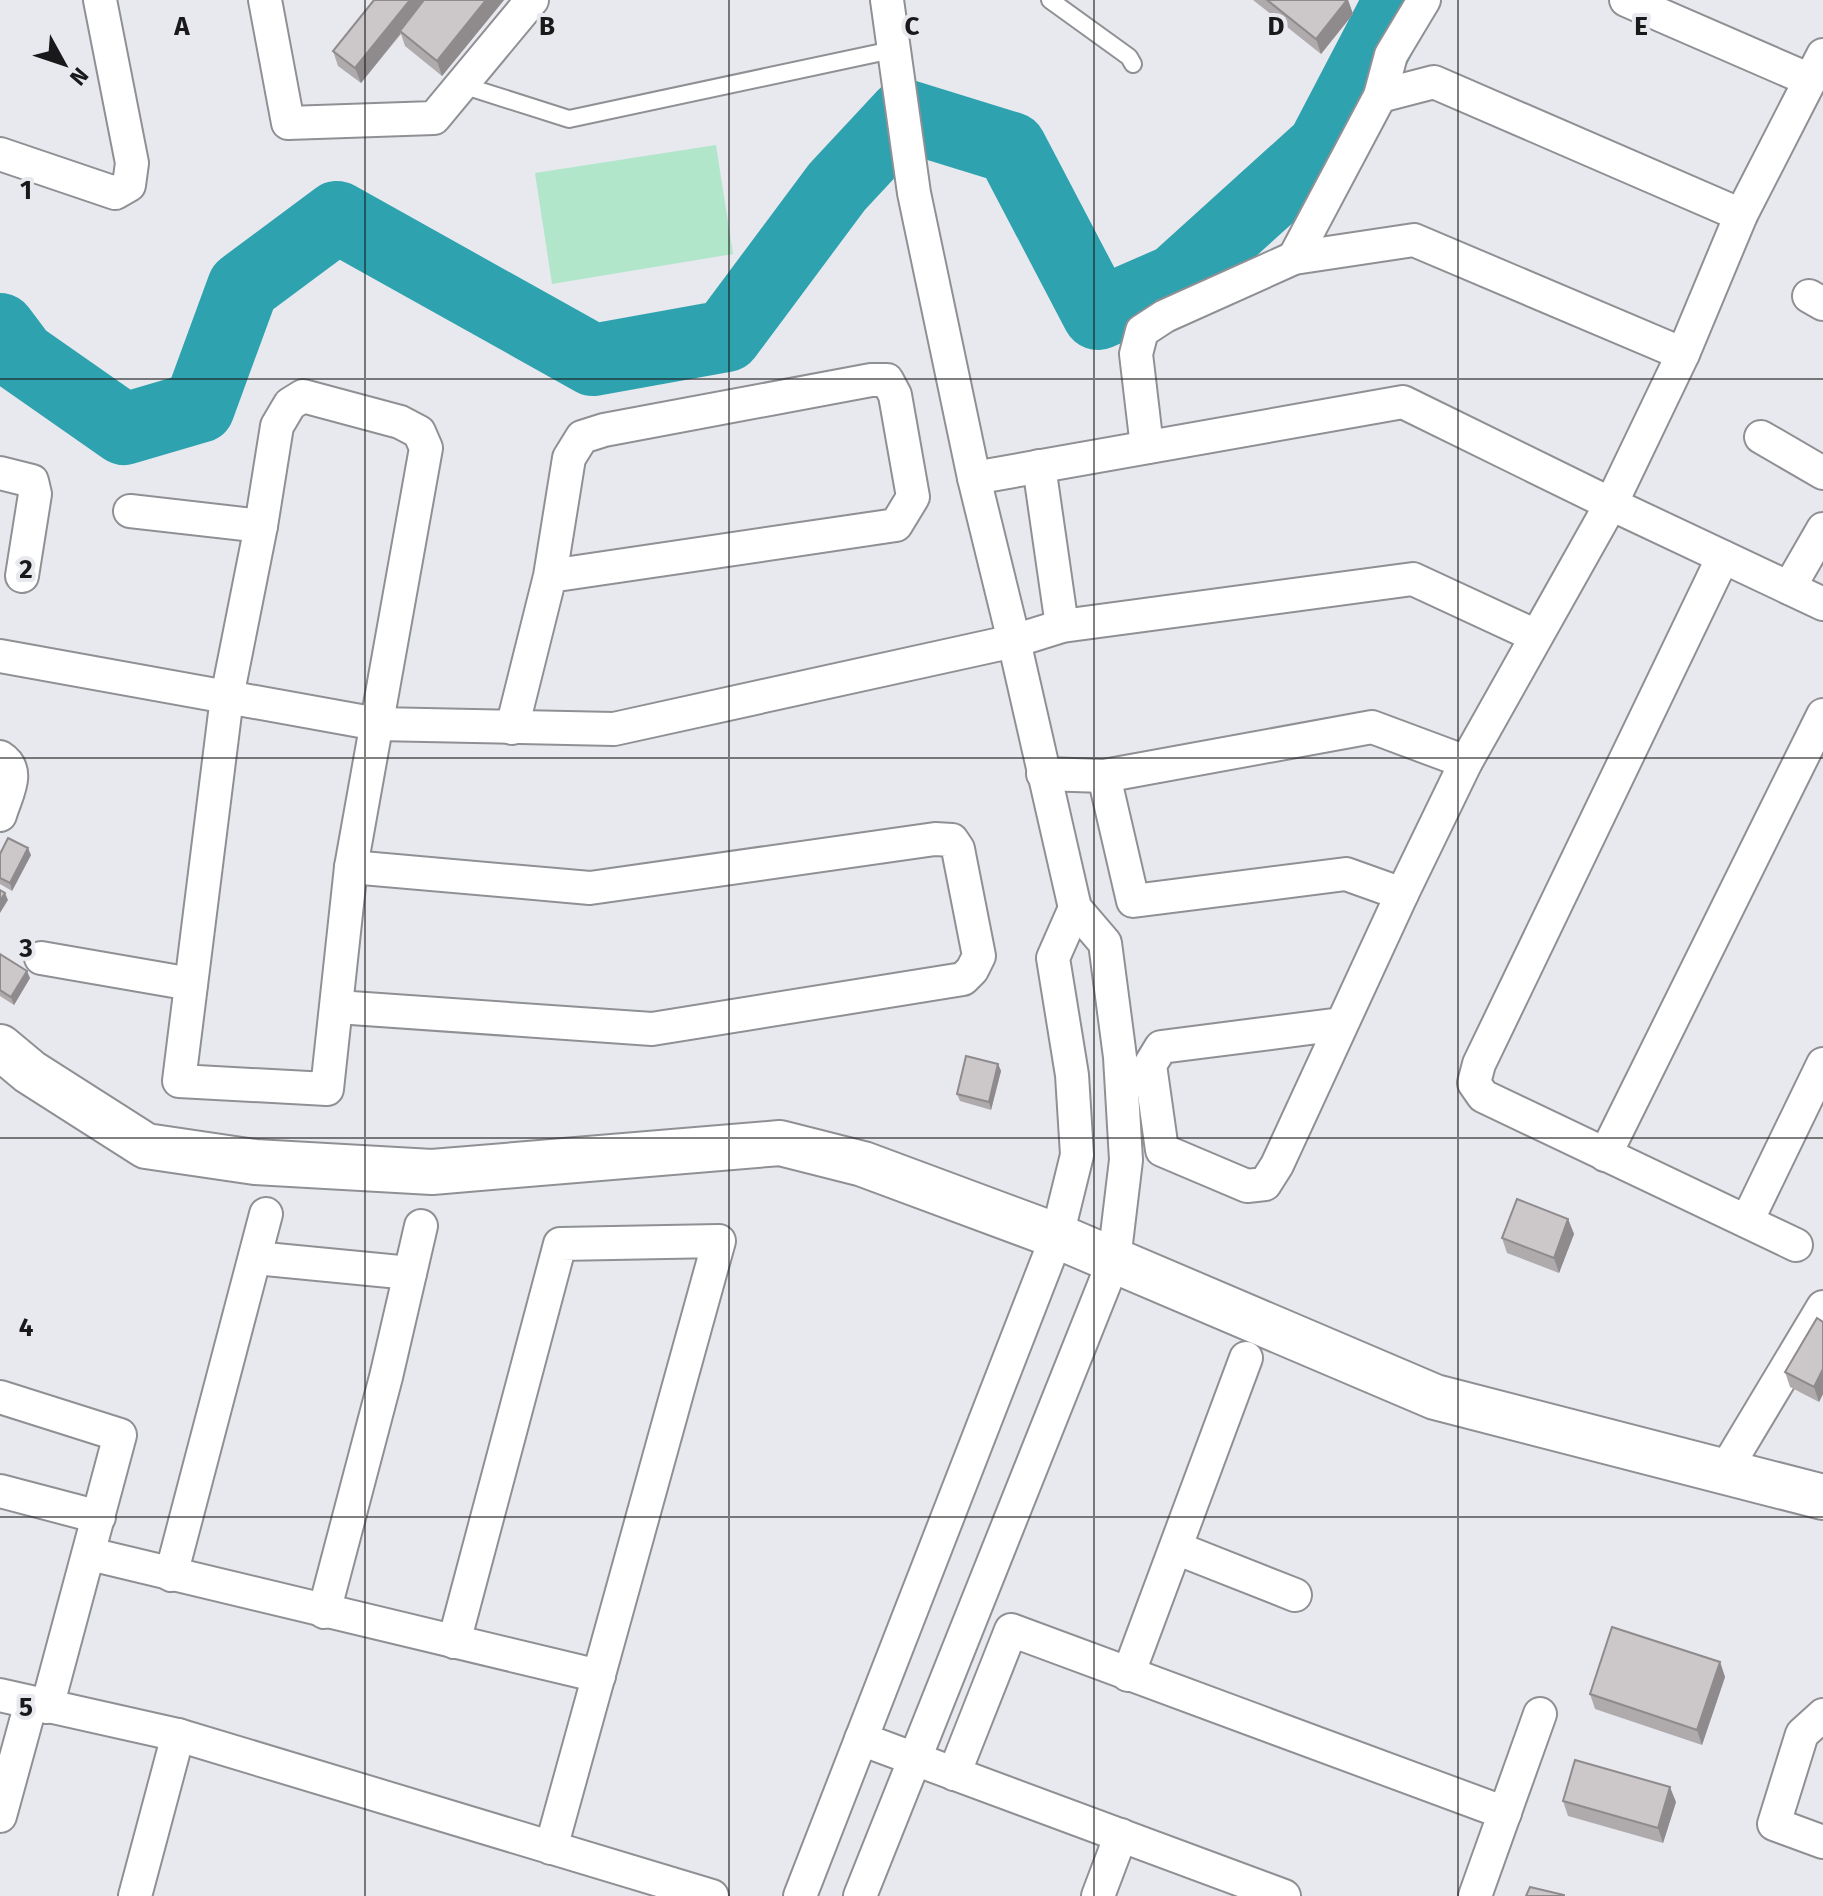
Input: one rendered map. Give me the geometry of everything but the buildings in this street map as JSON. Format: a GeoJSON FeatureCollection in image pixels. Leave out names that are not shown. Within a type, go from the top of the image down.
{"type":"FeatureCollection","features":[{"type":"Feature","properties":{"kind":"street"},"geometry":{"type":"LineString","coordinates":[[0,154],[115,193],[129,185],[132,163],[100,0]]}},
{"type":"Feature","properties":{"kind":"street"},"geometry":{"type":"LineString","coordinates":[[272,6],[288,123],[434,118],[532,0]]}},
{"type":"Feature","properties":{"kind":"street"},"geometry":{"type":"LineString","coordinates":[[860,1896],[1114,1260],[1126,1160],[1120,1057],[1105,943],[1075,908],[974,478],[914,193],[887,0]]}},
{"type":"Feature","properties":{"kind":"street"},"geometry":{"type":"LineString","coordinates":[[1294,258],[1380,96],[1391,55],[1424,0]]}},
{"type":"Feature","properties":{"kind":"street"},"geometry":{"type":"LineString","coordinates":[[1341,1024],[1161,1047],[1150,1065],[1162,1150],[1247,1186],[1265,1184],[1277,1165],[1466,762],[1611,504],[1683,354],[1741,215],[1817,68],[1626,0]]}},
{"type":"Feature","properties":{"kind":"street"},"geometry":{"type":"LineString","coordinates":[[1380,96],[1434,82],[1741,215]]}},
{"type":"Feature","properties":{"kind":"street"},"geometry":{"type":"LineString","coordinates":[[1147,447],[1136,354],[1142,331],[1165,316],[1294,258],[1414,240],[1683,354]]}},
{"type":"Feature","properties":{"kind":"street"},"geometry":{"type":"LineString","coordinates":[[512,728],[550,576],[569,458],[582,437],[634,424],[871,380],[887,380],[895,395],[913,497],[896,525],[550,576]]}},
{"type":"Feature","properties":{"kind":"street"},"geometry":{"type":"LineString","coordinates":[[303,396],[400,422],[419,432],[426,448],[351,867],[327,1089],[179,1081],[227,697],[261,526],[277,426],[290,404],[303,396]]}},
{"type":"Feature","properties":{"kind":"street"},"geometry":{"type":"LineString","coordinates":[[974,478],[1403,402],[1823,604]]}},
{"type":"Feature","properties":{"kind":"street"},"geometry":{"type":"LineString","coordinates":[[1761,437],[1823,473]]}},
{"type":"Feature","properties":{"kind":"street"},"geometry":{"type":"LineString","coordinates":[[1039,466],[1062,626]]}},
{"type":"Feature","properties":{"kind":"street"},"geometry":{"type":"LineString","coordinates":[[0,473],[32,481],[35,494],[22,576]]}},
{"type":"Feature","properties":{"kind":"street"},"geometry":{"type":"LineString","coordinates":[[130,511],[261,526]]}},
{"type":"Feature","properties":{"kind":"street"},"geometry":{"type":"LineString","coordinates":[[1789,588],[1823,529]]}},
{"type":"Feature","properties":{"kind":"street"},"geometry":{"type":"LineString","coordinates":[[1723,557],[1479,1064],[1474,1083],[1483,1096],[1796,1245]]}},
{"type":"Feature","properties":{"kind":"street"},"geometry":{"type":"LineString","coordinates":[[0,656],[377,724],[614,729],[1014,641],[1062,626],[1413,579],[1536,636]]}},
{"type":"Feature","properties":{"kind":"street"},"geometry":{"type":"LineString","coordinates":[[1605,1155],[1823,715]]}},
{"type":"Feature","properties":{"kind":"street"},"geometry":{"type":"LineString","coordinates":[[1043,774],[1104,776],[1372,727],[1466,762]]}},
{"type":"Feature","properties":{"kind":"street"},"geometry":{"type":"LineString","coordinates":[[0,757],[10,764],[13,772],[0,815]]}},
{"type":"Feature","properties":{"kind":"street"},"geometry":{"type":"LineString","coordinates":[[1104,776],[1133,901],[1346,874],[1402,894]]}},
{"type":"Feature","properties":{"kind":"street"},"geometry":{"type":"LineString","coordinates":[[337,1007],[652,1029],[963,979],[979,956],[958,849],[952,840],[935,839],[590,888],[351,867]]}},
{"type":"Feature","properties":{"kind":"street"},"geometry":{"type":"LineString","coordinates":[[800,1896],[1057,1236],[1077,1155],[1072,1075],[1053,958],[1075,908]]}},
{"type":"Feature","properties":{"kind":"street"},"geometry":{"type":"LineString","coordinates":[[41,958],[191,984]]}},
{"type":"Feature","properties":{"kind":"street"},"geometry":{"type":"LineString","coordinates":[[0,1047],[30,1072],[146,1146],[255,1162],[432,1172],[780,1143],[863,1164],[1057,1236],[1435,1397],[1823,1497]]}},
{"type":"Feature","properties":{"kind":"street"},"geometry":{"type":"LineString","coordinates":[[1747,1221],[1819,1083]]}},
{"type":"Feature","properties":{"kind":"street"},"geometry":{"type":"LineString","coordinates":[[171,1575],[266,1214]]}},
{"type":"Feature","properties":{"kind":"street"},"geometry":{"type":"LineString","coordinates":[[324,1612],[421,1226]]}},
{"type":"Feature","properties":{"kind":"street"},"geometry":{"type":"LineString","coordinates":[[454,1642],[560,1244],[719,1241],[551,1848]]}},
{"type":"Feature","properties":{"kind":"street"},"geometry":{"type":"LineString","coordinates":[[255,1258],[410,1273]]}},
{"type":"Feature","properties":{"kind":"street"},"geometry":{"type":"LineString","coordinates":[[1724,1472],[1823,1307]]}},
{"type":"Feature","properties":{"kind":"street"},"geometry":{"type":"LineString","coordinates":[[1128,1675],[1246,1358]]}},
{"type":"Feature","properties":{"kind":"street"},"geometry":{"type":"LineString","coordinates":[[0,1397],[120,1435],[90,1554],[0,1816]]}},
{"type":"Feature","properties":{"kind":"street"},"geometry":{"type":"LineString","coordinates":[[0,1491],[99,1517]]}},
{"type":"Feature","properties":{"kind":"street"},"geometry":{"type":"LineString","coordinates":[[1176,1548],[1295,1595]]}},
{"type":"Feature","properties":{"kind":"street"},"geometry":{"type":"LineString","coordinates":[[90,1554],[599,1676]]}},
{"type":"Feature","properties":{"kind":"street"},"geometry":{"type":"LineString","coordinates":[[954,1774],[1011,1630],[1505,1813]]}},
{"type":"Feature","properties":{"kind":"street"},"geometry":{"type":"LineString","coordinates":[[0,1695],[178,1735],[551,1848],[621,1883],[712,1896]]}},
{"type":"Feature","properties":{"kind":"street"},"geometry":{"type":"LineString","coordinates":[[1475,1896],[1540,1714]]}},
{"type":"Feature","properties":{"kind":"street"},"geometry":{"type":"LineString","coordinates":[[1823,1715],[1802,1734],[1774,1824],[1823,1842]]}},
{"type":"Feature","properties":{"kind":"street"},"geometry":{"type":"LineString","coordinates":[[135,1896],[178,1735]]}},
{"type":"Feature","properties":{"kind":"street"},"geometry":{"type":"LineString","coordinates":[[861,1739],[1284,1896]]}},
{"type":"Feature","properties":{"kind":"street"},"geometry":{"type":"LineString","coordinates":[[1098,1896],[1121,1835]]}},
{"type":"Feature","properties":{"kind":"lane"},"geometry":{"type":"LineString","coordinates":[[1050,0],[1129,57],[1133,64]]}},
{"type":"Feature","properties":{"kind":"lane"},"geometry":{"type":"LineString","coordinates":[[462,85],[569,119],[894,60]]}},
{"type":"Feature","properties":{"kind":"green space"},"geometry":{"type":"Polygon","coordinates":[[[716,145],[733,254],[552,284],[535,173],[716,145]]]}},
{"type":"Feature","properties":{"kind":"waterway"},"geometry":{"type":"LineString","coordinates":[[0,329],[21,357],[124,429],[199,407],[243,287],[337,217],[593,360],[726,336],[837,187],[904,115],[1011,148],[1098,314],[1176,280],[1323,147],[1402,0]]}}]}
